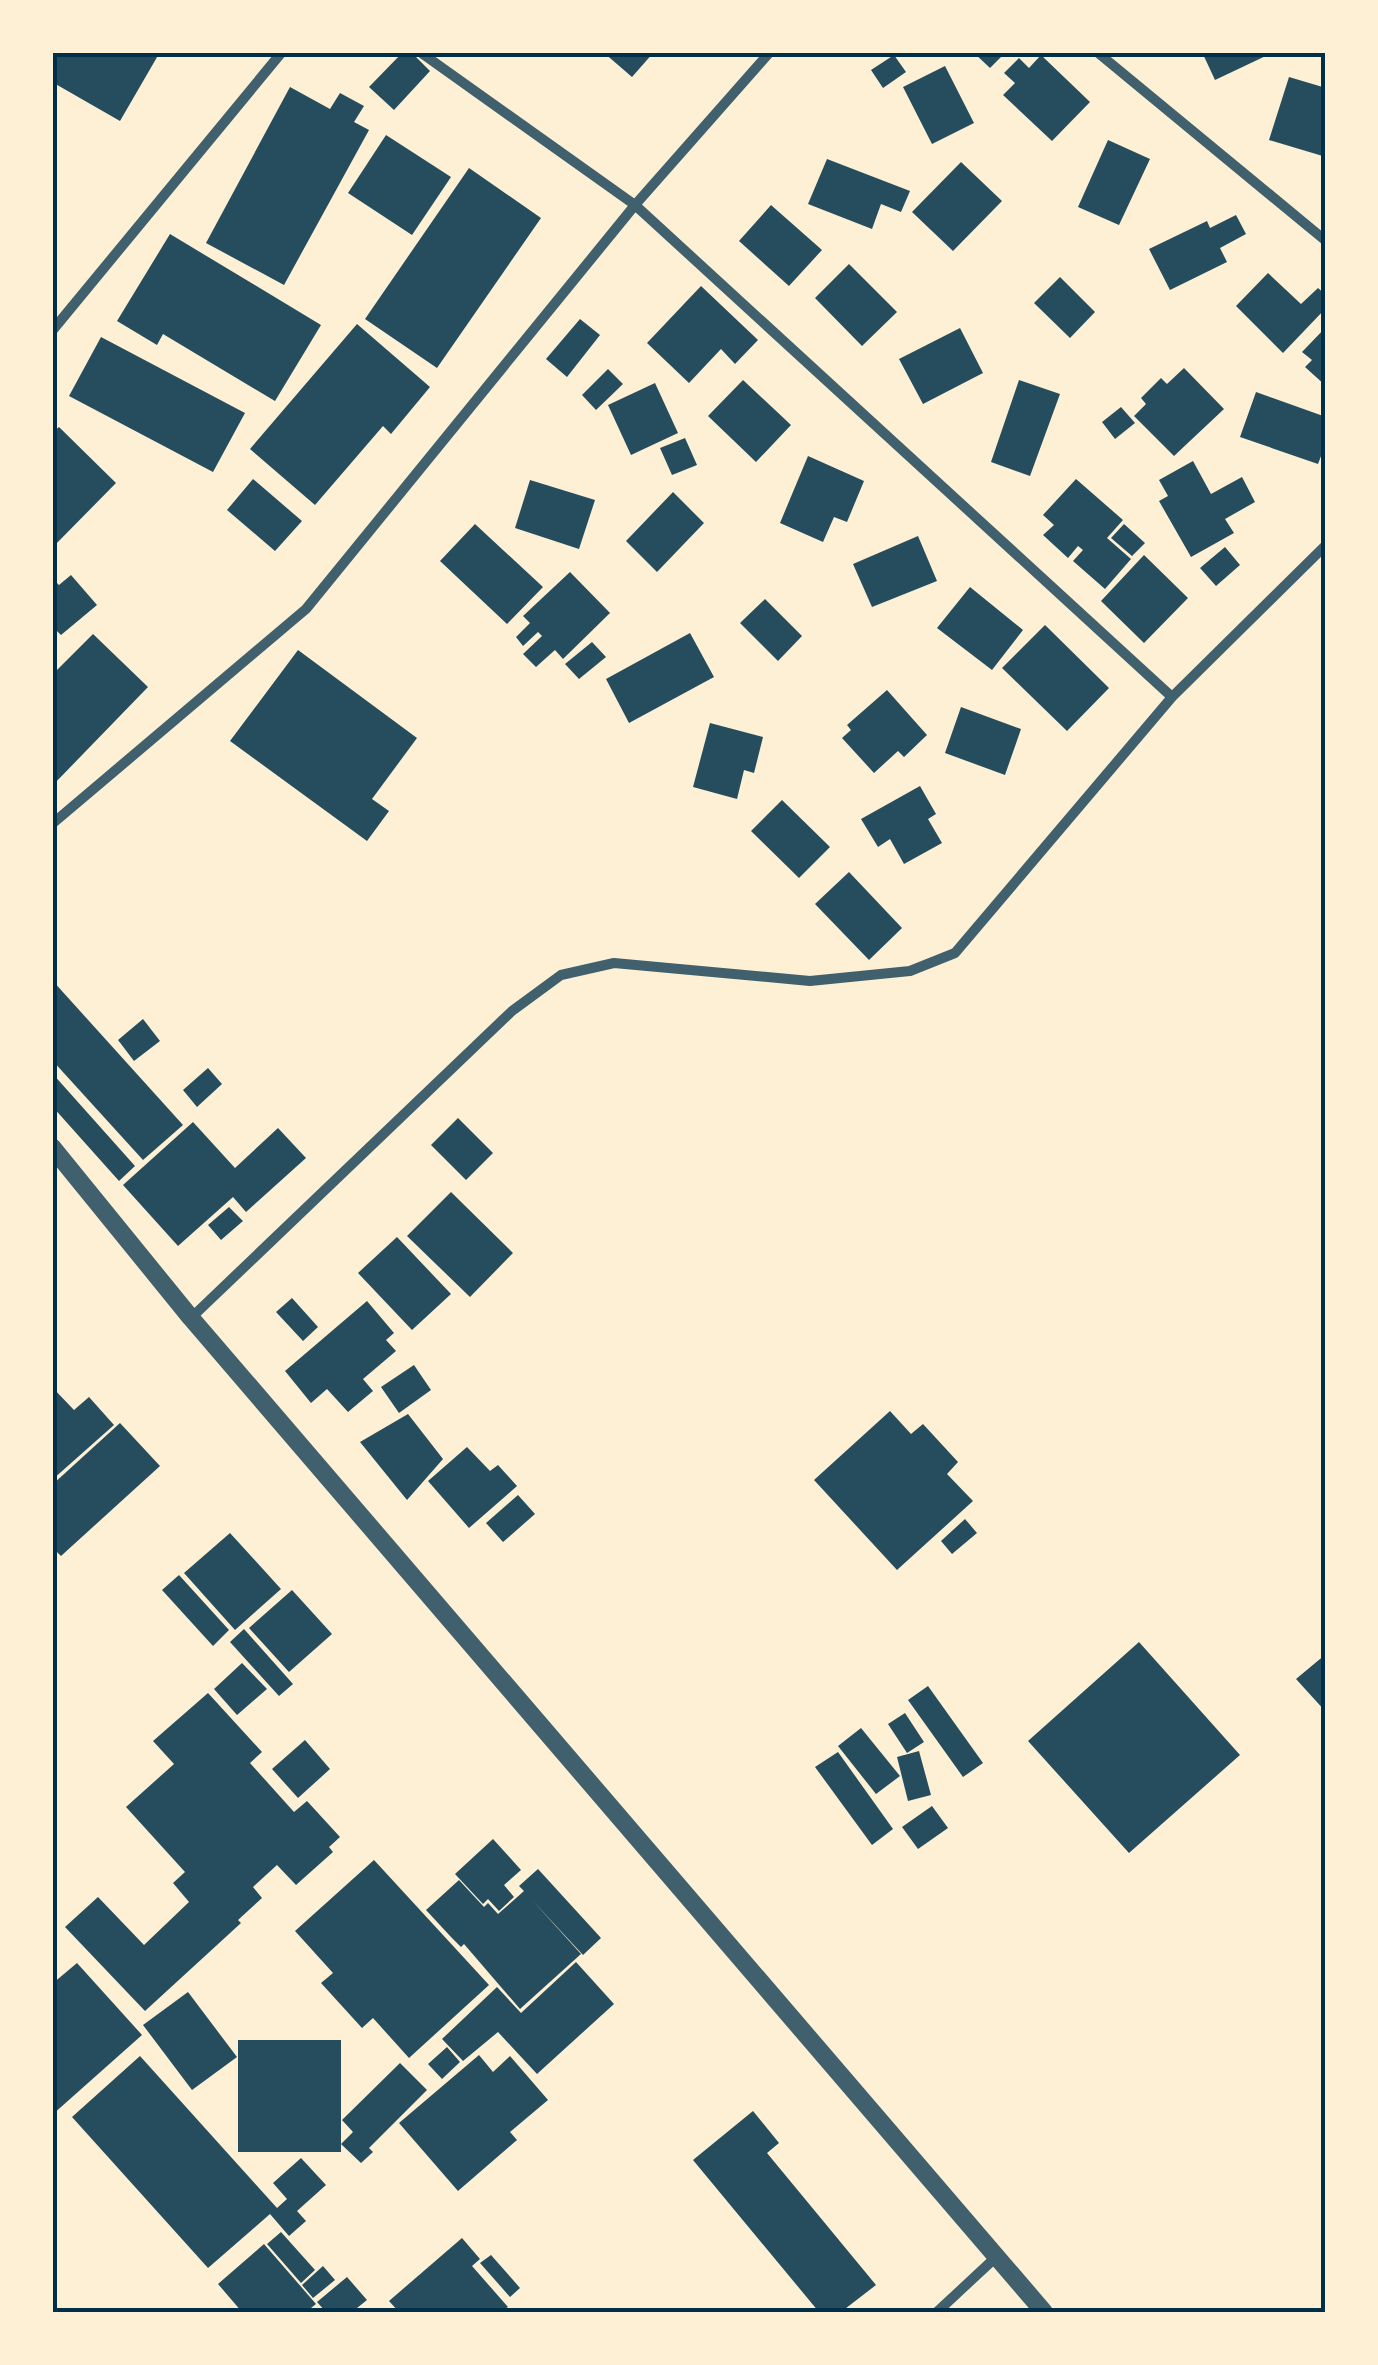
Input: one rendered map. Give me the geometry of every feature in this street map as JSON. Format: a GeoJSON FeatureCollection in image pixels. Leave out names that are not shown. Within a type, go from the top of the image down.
{"type":"FeatureCollection","features":[{"type":"Feature","properties":{"kind":"street"},"geometry":{"type":"LineString","coordinates":[[52,331],[282,52]]}},
{"type":"Feature","properties":{"kind":"street"},"geometry":{"type":"LineString","coordinates":[[420,52],[634,205],[1172,697]]}},
{"type":"Feature","properties":{"kind":"street"},"geometry":{"type":"LineString","coordinates":[[52,824],[306,609],[634,205],[770,52]]}},
{"type":"Feature","properties":{"kind":"street"},"geometry":{"type":"LineString","coordinates":[[1097,52],[1326,241]]}},
{"type":"Feature","properties":{"kind":"street"},"geometry":{"type":"LineString","coordinates":[[191,1318],[512,1011],[561,975],[614,962],[810,981],[910,972],[956,954],[1172,697],[1326,546]]}},
{"type":"Feature","properties":{"kind":"street"},"geometry":{"type":"LineString","coordinates":[[52,1147],[191,1318],[1044,2312]]}},
{"type":"Feature","properties":{"kind":"street"},"geometry":{"type":"LineString","coordinates":[[937,2312],[994,2258]]}},
{"type":"Feature","properties":{"kind":"building"},"geometry":{"type":"Polygon","coordinates":[[[52,52],[160,52],[120,121],[52,82],[52,52]]]}},
{"type":"Feature","properties":{"kind":"building"},"geometry":{"type":"Polygon","coordinates":[[[403,52],[411,52],[430,71],[394,110],[369,87],[403,52]]]}},
{"type":"Feature","properties":{"kind":"building"},"geometry":{"type":"Polygon","coordinates":[[[603,52],[654,52],[632,77],[603,52]]]}},
{"type":"Feature","properties":{"kind":"building"},"geometry":{"type":"Polygon","coordinates":[[[973,52],[1006,52],[990,68],[973,52]]]}},
{"type":"Feature","properties":{"kind":"building"},"geometry":{"type":"Polygon","coordinates":[[[1202,52],[1274,52],[1215,80],[1202,52]]]}},
{"type":"Feature","properties":{"kind":"building"},"geometry":{"type":"Polygon","coordinates":[[[894,55],[906,72],[883,88],[871,70],[894,55]]]}},
{"type":"Feature","properties":{"kind":"building"},"geometry":{"type":"Polygon","coordinates":[[[1041,55],[1090,102],[1052,141],[1003,95],[1015,83],[1004,73],[1019,58],[1029,68],[1041,55]]]}},
{"type":"Feature","properties":{"kind":"building"},"geometry":{"type":"Polygon","coordinates":[[[945,66],[974,123],[932,144],[903,87],[945,66]]]}},
{"type":"Feature","properties":{"kind":"building"},"geometry":{"type":"Polygon","coordinates":[[[1289,77],[1326,88],[1326,157],[1269,140],[1289,77]]]}},
{"type":"Feature","properties":{"kind":"building"},"geometry":{"type":"Polygon","coordinates":[[[290,87],[330,109],[340,93],[364,106],[354,122],[369,130],[284,285],[206,243],[290,87]]]}},
{"type":"Feature","properties":{"kind":"building"},"geometry":{"type":"Polygon","coordinates":[[[386,135],[451,177],[412,235],[348,193],[386,135]]]}},
{"type":"Feature","properties":{"kind":"building"},"geometry":{"type":"Polygon","coordinates":[[[1108,140],[1150,159],[1119,225],[1078,207],[1108,140]]]}},
{"type":"Feature","properties":{"kind":"building"},"geometry":{"type":"Polygon","coordinates":[[[827,159],[910,191],[901,212],[881,204],[872,229],[808,204],[827,159]]]}},
{"type":"Feature","properties":{"kind":"building"},"geometry":{"type":"Polygon","coordinates":[[[961,162],[1002,201],[953,251],[912,212],[961,162]]]}},
{"type":"Feature","properties":{"kind":"building"},"geometry":{"type":"Polygon","coordinates":[[[469,168],[541,218],[437,368],[365,319],[469,168]]]}},
{"type":"Feature","properties":{"kind":"building"},"geometry":{"type":"Polygon","coordinates":[[[771,205],[822,250],[789,286],[739,241],[771,205]]]}},
{"type":"Feature","properties":{"kind":"building"},"geometry":{"type":"Polygon","coordinates":[[[1236,215],[1246,234],[1220,248],[1227,262],[1170,290],[1149,249],[1207,221],[1210,228],[1236,215]]]}},
{"type":"Feature","properties":{"kind":"building"},"geometry":{"type":"Polygon","coordinates":[[[170,234],[321,325],[275,401],[163,334],[157,345],[117,321],[170,234]]]}},
{"type":"Feature","properties":{"kind":"building"},"geometry":{"type":"Polygon","coordinates":[[[849,264],[897,312],[862,346],[815,298],[849,264]]]}},
{"type":"Feature","properties":{"kind":"building"},"geometry":{"type":"Polygon","coordinates":[[[1268,273],[1301,304],[1318,288],[1326,295],[1326,308],[1283,353],[1236,306],[1268,273]]]}},
{"type":"Feature","properties":{"kind":"building"},"geometry":{"type":"Polygon","coordinates":[[[1060,277],[1095,312],[1070,338],[1034,303],[1060,277]]]}},
{"type":"Feature","properties":{"kind":"building"},"geometry":{"type":"Polygon","coordinates":[[[701,286],[758,340],[735,364],[721,349],[689,383],[647,343],[701,286]]]}},
{"type":"Feature","properties":{"kind":"building"},"geometry":{"type":"Polygon","coordinates":[[[580,319],[600,335],[567,377],[546,359],[580,319]]]}},
{"type":"Feature","properties":{"kind":"building"},"geometry":{"type":"Polygon","coordinates":[[[357,324],[430,387],[391,434],[383,426],[315,505],[250,449],[357,324]]]}},
{"type":"Feature","properties":{"kind":"building"},"geometry":{"type":"Polygon","coordinates":[[[1326,327],[1326,386],[1305,367],[1312,360],[1302,352],[1326,327]]]}},
{"type":"Feature","properties":{"kind":"building"},"geometry":{"type":"Polygon","coordinates":[[[960,328],[983,373],[923,404],[899,359],[960,328]]]}},
{"type":"Feature","properties":{"kind":"building"},"geometry":{"type":"Polygon","coordinates":[[[101,337],[245,413],[213,472],[69,396],[101,337]]]}},
{"type":"Feature","properties":{"kind":"building"},"geometry":{"type":"Polygon","coordinates":[[[1184,368],[1224,409],[1174,456],[1134,416],[1146,404],[1141,398],[1161,378],[1167,384],[1184,368]]]}},
{"type":"Feature","properties":{"kind":"building"},"geometry":{"type":"Polygon","coordinates":[[[608,369],[623,384],[596,410],[582,395],[608,369]]]}},
{"type":"Feature","properties":{"kind":"building"},"geometry":{"type":"Polygon","coordinates":[[[743,380],[791,425],[756,462],[708,416],[743,380]]]}},
{"type":"Feature","properties":{"kind":"building"},"geometry":{"type":"Polygon","coordinates":[[[1019,380],[1060,394],[1030,476],[991,462],[1019,380]]]}},
{"type":"Feature","properties":{"kind":"building"},"geometry":{"type":"Polygon","coordinates":[[[655,383],[678,433],[631,455],[608,405],[655,383]]]}},
{"type":"Feature","properties":{"kind":"building"},"geometry":{"type":"Polygon","coordinates":[[[1256,392],[1326,417],[1326,443],[1318,464],[1240,437],[1256,392]]]}},
{"type":"Feature","properties":{"kind":"building"},"geometry":{"type":"Polygon","coordinates":[[[1121,407],[1135,423],[1115,439],[1102,422],[1121,407]]]}},
{"type":"Feature","properties":{"kind":"building"},"geometry":{"type":"Polygon","coordinates":[[[59,427],[116,483],[52,548],[52,433],[59,427]]]}},
{"type":"Feature","properties":{"kind":"building"},"geometry":{"type":"Polygon","coordinates":[[[685,438],[697,465],[672,475],[660,448],[685,438]]]}},
{"type":"Feature","properties":{"kind":"building"},"geometry":{"type":"Polygon","coordinates":[[[808,456],[864,481],[847,522],[834,517],[823,542],[780,523],[808,456]]]}},
{"type":"Feature","properties":{"kind":"building"},"geometry":{"type":"Polygon","coordinates":[[[1193,461],[1211,494],[1242,477],[1255,502],[1225,519],[1234,533],[1191,557],[1159,501],[1168,496],[1159,480],[1193,461]]]}},
{"type":"Feature","properties":{"kind":"building"},"geometry":{"type":"Polygon","coordinates":[[[253,479],[302,521],[275,551],[227,510],[253,479]]]}},
{"type":"Feature","properties":{"kind":"building"},"geometry":{"type":"Polygon","coordinates":[[[1076,479],[1123,520],[1107,538],[1131,559],[1105,589],[1073,561],[1083,550],[1078,546],[1068,558],[1043,535],[1054,525],[1043,515],[1076,479]]]}},
{"type":"Feature","properties":{"kind":"building"},"geometry":{"type":"Polygon","coordinates":[[[530,480],[595,500],[579,549],[515,528],[530,480]]]}},
{"type":"Feature","properties":{"kind":"building"},"geometry":{"type":"Polygon","coordinates":[[[673,492],[704,523],[657,572],[626,541],[673,492]]]}},
{"type":"Feature","properties":{"kind":"building"},"geometry":{"type":"Polygon","coordinates":[[[475,524],[543,587],[507,624],[440,561],[475,524]]]}},
{"type":"Feature","properties":{"kind":"building"},"geometry":{"type":"Polygon","coordinates":[[[1124,524],[1145,543],[1132,556],[1111,538],[1124,524]]]}},
{"type":"Feature","properties":{"kind":"building"},"geometry":{"type":"Polygon","coordinates":[[[918,536],[937,581],[872,607],[853,564],[918,536]]]}},
{"type":"Feature","properties":{"kind":"building"},"geometry":{"type":"Polygon","coordinates":[[[1225,547],[1240,565],[1216,586],[1200,568],[1225,547]]]}},
{"type":"Feature","properties":{"kind":"building"},"geometry":{"type":"Polygon","coordinates":[[[1144,555],[1188,598],[1144,643],[1101,601],[1144,555]]]}},
{"type":"Feature","properties":{"kind":"building"},"geometry":{"type":"Polygon","coordinates":[[[570,572],[610,613],[563,659],[555,650],[536,667],[523,654],[542,636],[538,632],[523,646],[516,637],[530,623],[523,616],[570,572]]]}},
{"type":"Feature","properties":{"kind":"building"},"geometry":{"type":"Polygon","coordinates":[[[71,575],[97,605],[61,635],[52,626],[52,578],[59,585],[71,575]]]}},
{"type":"Feature","properties":{"kind":"building"},"geometry":{"type":"Polygon","coordinates":[[[970,587],[1023,630],[992,670],[937,628],[970,587]]]}},
{"type":"Feature","properties":{"kind":"building"},"geometry":{"type":"Polygon","coordinates":[[[765,599],[802,636],[778,661],[740,623],[765,599]]]}},
{"type":"Feature","properties":{"kind":"building"},"geometry":{"type":"Polygon","coordinates":[[[1045,625],[1109,688],[1067,731],[1002,668],[1045,625]]]}},
{"type":"Feature","properties":{"kind":"building"},"geometry":{"type":"Polygon","coordinates":[[[690,633],[714,677],[629,723],[606,679],[690,633]]]}},
{"type":"Feature","properties":{"kind":"building"},"geometry":{"type":"Polygon","coordinates":[[[93,634],[148,687],[52,786],[52,675],[93,634]]]}},
{"type":"Feature","properties":{"kind":"building"},"geometry":{"type":"Polygon","coordinates":[[[592,642],[606,657],[579,679],[565,664],[592,642]]]}},
{"type":"Feature","properties":{"kind":"building"},"geometry":{"type":"Polygon","coordinates":[[[298,650],[417,738],[372,799],[389,811],[367,841],[230,741],[298,650]]]}},
{"type":"Feature","properties":{"kind":"building"},"geometry":{"type":"Polygon","coordinates":[[[887,690],[927,735],[904,757],[898,751],[874,773],[842,738],[851,730],[847,725],[887,690]]]}},
{"type":"Feature","properties":{"kind":"building"},"geometry":{"type":"Polygon","coordinates":[[[961,707],[1021,729],[1005,775],[945,753],[961,707]]]}},
{"type":"Feature","properties":{"kind":"building"},"geometry":{"type":"Polygon","coordinates":[[[710,723],[763,737],[754,773],[744,770],[737,799],[693,787],[710,723]]]}},
{"type":"Feature","properties":{"kind":"building"},"geometry":{"type":"Polygon","coordinates":[[[920,786],[936,814],[928,819],[942,843],[904,864],[890,839],[878,847],[861,819],[920,786]]]}},
{"type":"Feature","properties":{"kind":"building"},"geometry":{"type":"Polygon","coordinates":[[[782,800],[830,847],[799,878],[751,831],[782,800]]]}},
{"type":"Feature","properties":{"kind":"building"},"geometry":{"type":"Polygon","coordinates":[[[849,872],[902,928],[869,960],[815,904],[849,872]]]}},
{"type":"Feature","properties":{"kind":"building"},"geometry":{"type":"Polygon","coordinates":[[[52,980],[183,1125],[143,1160],[52,1060],[52,980]]]}},
{"type":"Feature","properties":{"kind":"building"},"geometry":{"type":"Polygon","coordinates":[[[143,1019],[160,1041],[134,1061],[118,1040],[143,1019]]]}},
{"type":"Feature","properties":{"kind":"building"},"geometry":{"type":"Polygon","coordinates":[[[208,1068],[222,1084],[197,1107],[183,1090],[208,1068]]]}},
{"type":"Feature","properties":{"kind":"building"},"geometry":{"type":"Polygon","coordinates":[[[52,1073],[135,1166],[119,1181],[52,1106],[52,1073]]]}},
{"type":"Feature","properties":{"kind":"building"},"geometry":{"type":"Polygon","coordinates":[[[458,1118],[493,1153],[466,1180],[431,1145],[458,1118]]]}},
{"type":"Feature","properties":{"kind":"building"},"geometry":{"type":"Polygon","coordinates":[[[193,1122],[235,1168],[278,1128],[306,1158],[246,1212],[233,1197],[178,1246],[123,1185],[193,1122]]]}},
{"type":"Feature","properties":{"kind":"building"},"geometry":{"type":"Polygon","coordinates":[[[451,1192],[513,1253],[470,1297],[407,1236],[451,1192]]]}},
{"type":"Feature","properties":{"kind":"building"},"geometry":{"type":"Polygon","coordinates":[[[229,1207],[243,1221],[221,1240],[208,1225],[229,1207]]]}},
{"type":"Feature","properties":{"kind":"building"},"geometry":{"type":"Polygon","coordinates":[[[397,1237],[451,1294],[412,1330],[358,1273],[397,1237]]]}},
{"type":"Feature","properties":{"kind":"building"},"geometry":{"type":"Polygon","coordinates":[[[292,1298],[318,1327],[303,1341],[276,1312],[292,1298]]]}},
{"type":"Feature","properties":{"kind":"building"},"geometry":{"type":"Polygon","coordinates":[[[367,1301],[394,1333],[386,1340],[396,1351],[363,1379],[373,1391],[348,1412],[327,1389],[311,1403],[285,1371],[367,1301]]]}},
{"type":"Feature","properties":{"kind":"building"},"geometry":{"type":"Polygon","coordinates":[[[414,1365],[431,1390],[399,1413],[381,1387],[414,1365]]]}},
{"type":"Feature","properties":{"kind":"building"},"geometry":{"type":"Polygon","coordinates":[[[52,1387],[74,1410],[89,1397],[114,1425],[52,1480],[52,1387]]]}},
{"type":"Feature","properties":{"kind":"building"},"geometry":{"type":"Polygon","coordinates":[[[890,1411],[911,1434],[923,1424],[958,1462],[947,1474],[973,1501],[897,1570],[814,1480],[890,1411]]]}},
{"type":"Feature","properties":{"kind":"building"},"geometry":{"type":"Polygon","coordinates":[[[408,1414],[443,1459],[407,1500],[360,1442],[408,1414]]]}},
{"type":"Feature","properties":{"kind":"building"},"geometry":{"type":"Polygon","coordinates":[[[120,1423],[160,1466],[61,1556],[52,1547],[52,1485],[120,1423]]]}},
{"type":"Feature","properties":{"kind":"building"},"geometry":{"type":"Polygon","coordinates":[[[467,1447],[490,1471],[498,1465],[517,1486],[469,1528],[428,1481],[467,1447]]]}},
{"type":"Feature","properties":{"kind":"building"},"geometry":{"type":"Polygon","coordinates":[[[518,1495],[535,1514],[503,1542],[486,1523],[518,1495]]]}},
{"type":"Feature","properties":{"kind":"building"},"geometry":{"type":"Polygon","coordinates":[[[965,1519],[977,1533],[952,1554],[941,1541],[965,1519]]]}},
{"type":"Feature","properties":{"kind":"building"},"geometry":{"type":"Polygon","coordinates":[[[230,1533],[281,1589],[235,1630],[184,1573],[230,1533]]]}},
{"type":"Feature","properties":{"kind":"building"},"geometry":{"type":"Polygon","coordinates":[[[179,1575],[229,1630],[213,1646],[162,1590],[179,1575]]]}},
{"type":"Feature","properties":{"kind":"building"},"geometry":{"type":"Polygon","coordinates":[[[292,1590],[332,1634],[289,1672],[249,1628],[292,1590]]]}},
{"type":"Feature","properties":{"kind":"building"},"geometry":{"type":"Polygon","coordinates":[[[244,1629],[293,1684],[279,1696],[230,1642],[244,1629]]]}},
{"type":"Feature","properties":{"kind":"building"},"geometry":{"type":"Polygon","coordinates":[[[1139,1642],[1240,1755],[1129,1853],[1028,1741],[1139,1642]]]}},
{"type":"Feature","properties":{"kind":"building"},"geometry":{"type":"Polygon","coordinates":[[[1326,1654],[1326,1712],[1296,1679],[1326,1654]]]}},
{"type":"Feature","properties":{"kind":"building"},"geometry":{"type":"Polygon","coordinates":[[[242,1663],[267,1689],[237,1715],[214,1689],[242,1663]]]}},
{"type":"Feature","properties":{"kind":"building"},"geometry":{"type":"Polygon","coordinates":[[[928,1686],[983,1763],[963,1777],[908,1700],[928,1686]]]}},
{"type":"Feature","properties":{"kind":"building"},"geometry":{"type":"Polygon","coordinates":[[[208,1693],[262,1752],[250,1763],[294,1812],[307,1801],[340,1837],[329,1847],[333,1852],[296,1885],[277,1865],[253,1887],[262,1898],[238,1920],[241,1923],[145,2011],[65,1927],[98,1897],[144,1945],[189,1902],[173,1883],[185,1872],[126,1807],[174,1764],[153,1741],[208,1693]]]}},
{"type":"Feature","properties":{"kind":"building"},"geometry":{"type":"Polygon","coordinates":[[[905,1713],[924,1742],[907,1753],[888,1724],[905,1713]]]}},
{"type":"Feature","properties":{"kind":"building"},"geometry":{"type":"Polygon","coordinates":[[[861,1728],[900,1776],[876,1794],[838,1746],[861,1728]]]}},
{"type":"Feature","properties":{"kind":"building"},"geometry":{"type":"Polygon","coordinates":[[[305,1740],[330,1769],[298,1798],[272,1769],[305,1740]]]}},
{"type":"Feature","properties":{"kind":"building"},"geometry":{"type":"Polygon","coordinates":[[[919,1751],[931,1795],[908,1801],[897,1757],[919,1751]]]}},
{"type":"Feature","properties":{"kind":"building"},"geometry":{"type":"Polygon","coordinates":[[[838,1752],[893,1829],[872,1845],[815,1767],[838,1752]]]}},
{"type":"Feature","properties":{"kind":"building"},"geometry":{"type":"Polygon","coordinates":[[[932,1806],[948,1828],[918,1849],[902,1827],[932,1806]]]}},
{"type":"Feature","properties":{"kind":"building"},"geometry":{"type":"Polygon","coordinates":[[[493,1839],[521,1870],[504,1885],[514,1897],[499,1911],[488,1899],[483,1904],[455,1874],[493,1839]]]}},
{"type":"Feature","properties":{"kind":"building"},"geometry":{"type":"Polygon","coordinates":[[[374,1860],[489,1985],[409,2058],[373,2018],[362,2028],[321,1983],[333,1973],[295,1931],[374,1860]]]}},
{"type":"Feature","properties":{"kind":"building"},"geometry":{"type":"Polygon","coordinates":[[[538,1869],[601,1938],[583,1955],[532,1900],[581,1954],[520,2009],[464,1944],[461,1947],[426,1910],[459,1880],[484,1907],[488,1903],[498,1914],[524,1891],[519,1886],[538,1869]]]}},
{"type":"Feature","properties":{"kind":"building"},"geometry":{"type":"Polygon","coordinates":[[[576,1962],[614,2004],[537,2074],[498,2032],[463,2061],[442,2039],[497,1987],[521,2013],[576,1962]]]}},
{"type":"Feature","properties":{"kind":"building"},"geometry":{"type":"Polygon","coordinates":[[[77,1963],[142,2035],[52,2115],[52,1984],[77,1963]]]}},
{"type":"Feature","properties":{"kind":"building"},"geometry":{"type":"Polygon","coordinates":[[[188,1992],[237,2057],[192,2090],[143,2025],[188,1992]]]}},
{"type":"Feature","properties":{"kind":"building"},"geometry":{"type":"Polygon","coordinates":[[[238,2040],[341,2040],[341,2152],[238,2152],[238,2040]]]}},
{"type":"Feature","properties":{"kind":"building"},"geometry":{"type":"Polygon","coordinates":[[[447,2047],[460,2062],[442,2079],[428,2064],[447,2047]]]}},
{"type":"Feature","properties":{"kind":"building"},"geometry":{"type":"Polygon","coordinates":[[[479,2055],[493,2072],[510,2056],[548,2100],[510,2132],[517,2140],[458,2191],[399,2123],[479,2055]]]}},
{"type":"Feature","properties":{"kind":"building"},"geometry":{"type":"Polygon","coordinates":[[[140,2056],[277,2208],[287,2199],[273,2183],[301,2158],[326,2185],[297,2211],[306,2221],[289,2236],[270,2214],[208,2268],[72,2117],[140,2056]]]}},
{"type":"Feature","properties":{"kind":"building"},"geometry":{"type":"Polygon","coordinates":[[[400,2063],[427,2090],[369,2148],[373,2152],[361,2163],[341,2144],[353,2132],[342,2120],[400,2063]]]}},
{"type":"Feature","properties":{"kind":"building"},"geometry":{"type":"Polygon","coordinates":[[[753,2111],[779,2143],[767,2153],[876,2285],[841,2312],[819,2312],[693,2160],[753,2111]]]}},
{"type":"Feature","properties":{"kind":"building"},"geometry":{"type":"Polygon","coordinates":[[[281,2232],[315,2270],[301,2283],[267,2244],[281,2232]]]}},
{"type":"Feature","properties":{"kind":"building"},"geometry":{"type":"Polygon","coordinates":[[[462,2238],[480,2259],[472,2266],[508,2307],[500,2312],[399,2312],[389,2301],[462,2238]]]}},
{"type":"Feature","properties":{"kind":"building"},"geometry":{"type":"Polygon","coordinates":[[[264,2244],[316,2304],[306,2312],[242,2312],[218,2284],[264,2244]]]}},
{"type":"Feature","properties":{"kind":"building"},"geometry":{"type":"Polygon","coordinates":[[[491,2255],[520,2288],[510,2297],[480,2263],[491,2255]]]}},
{"type":"Feature","properties":{"kind":"building"},"geometry":{"type":"Polygon","coordinates":[[[323,2266],[335,2280],[313,2298],[302,2285],[323,2266]]]}},
{"type":"Feature","properties":{"kind":"building"},"geometry":{"type":"Polygon","coordinates":[[[347,2277],[367,2300],[352,2312],[326,2312],[317,2302],[347,2277]]]}}]}
